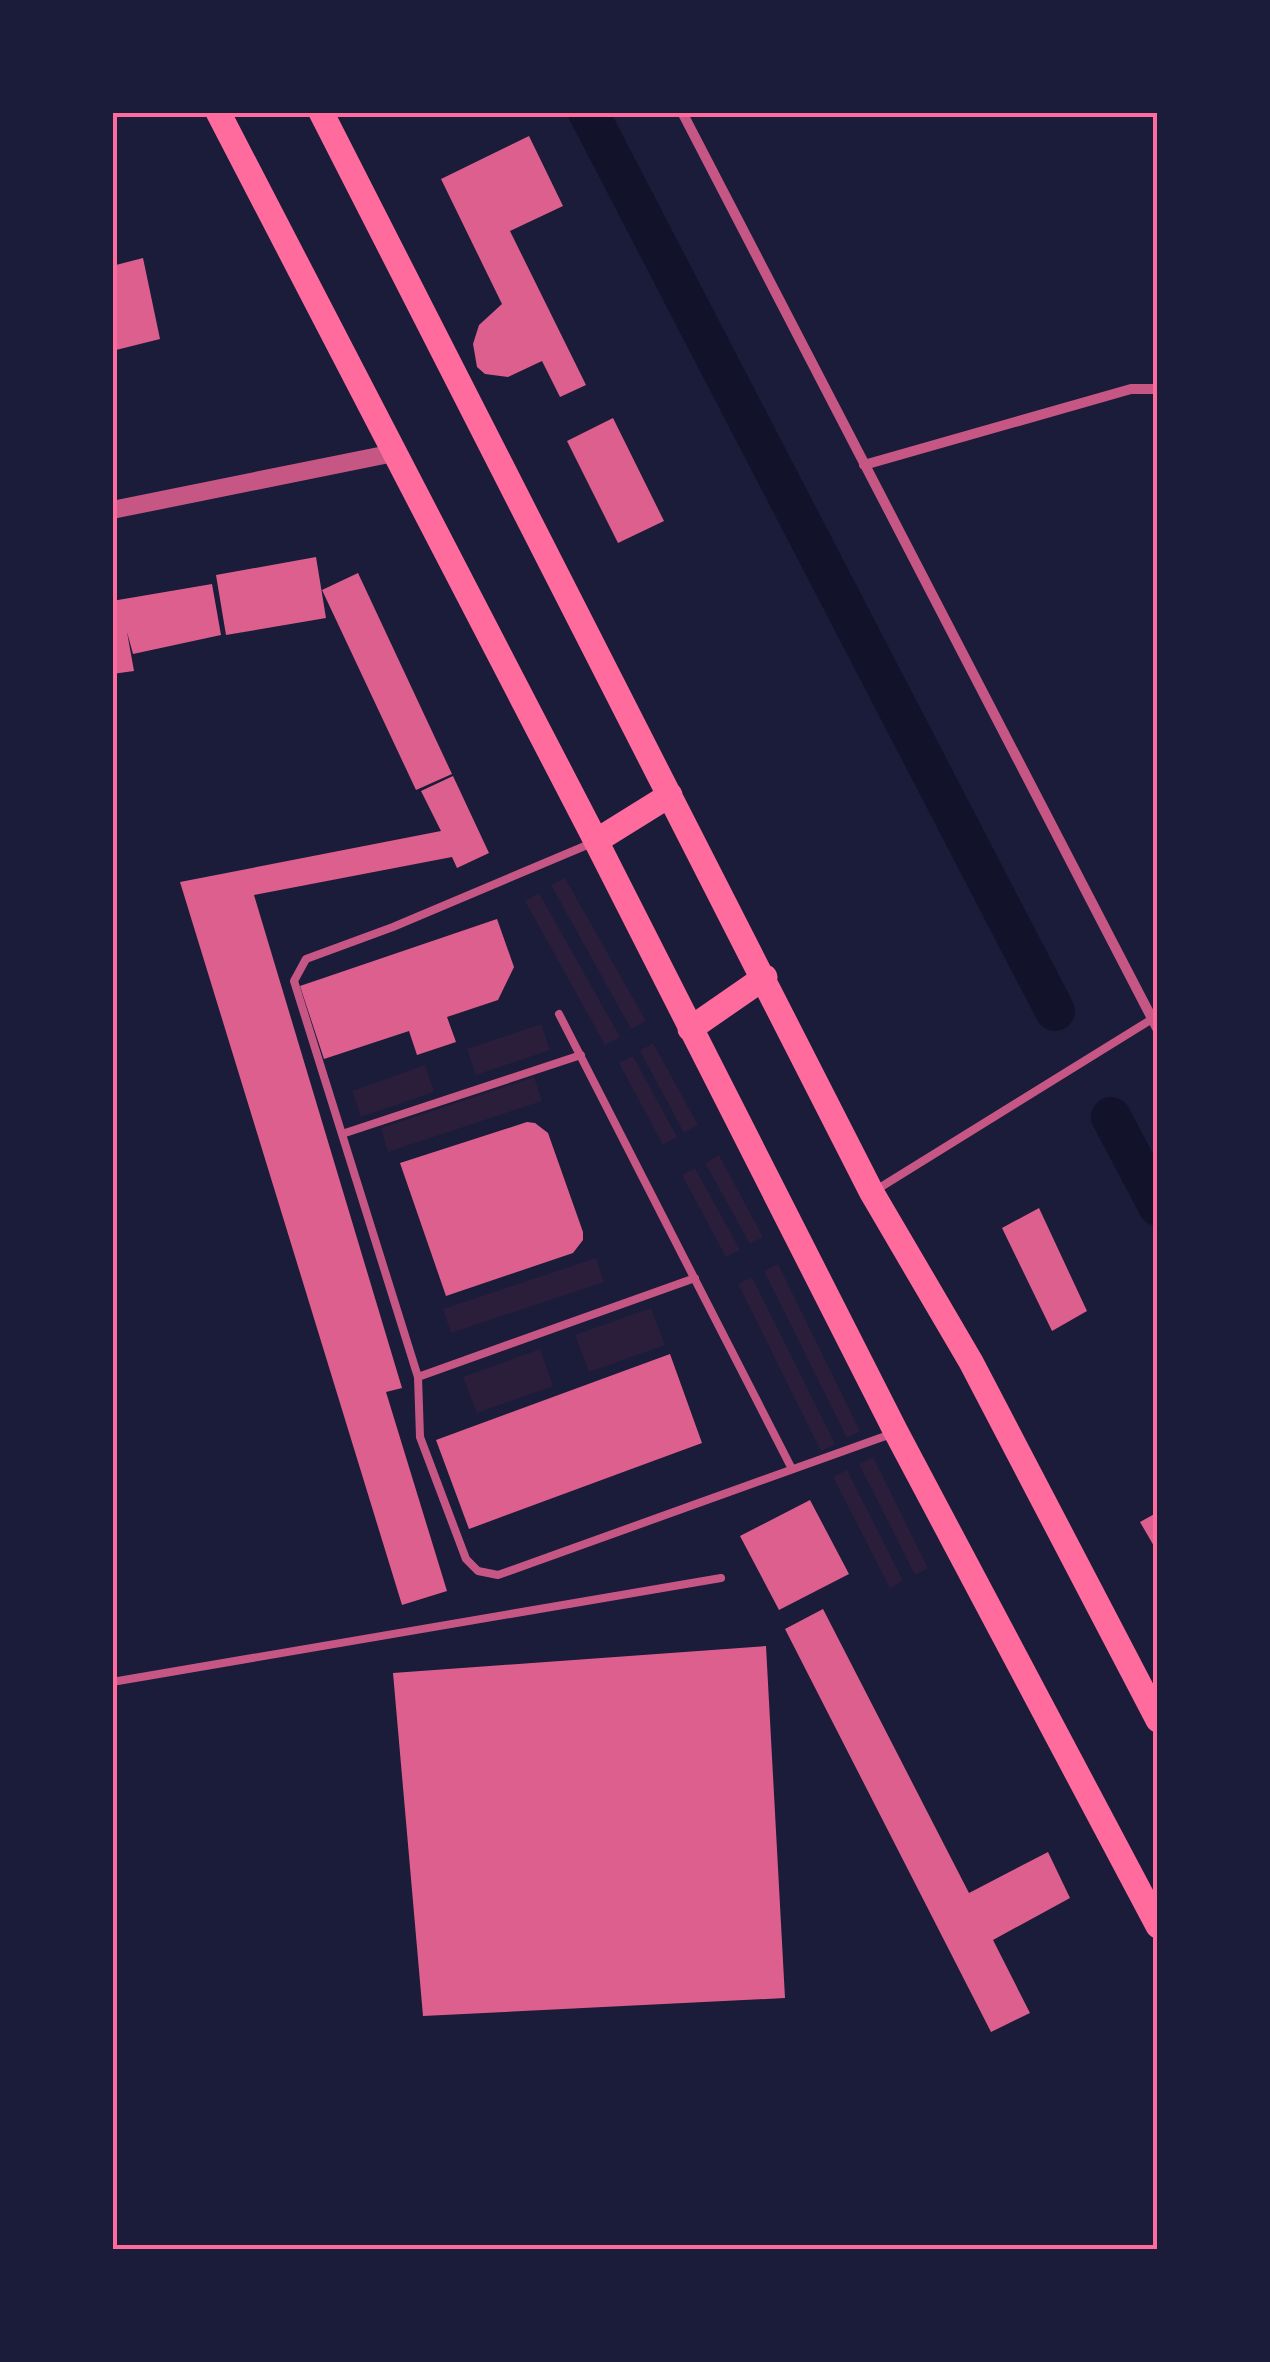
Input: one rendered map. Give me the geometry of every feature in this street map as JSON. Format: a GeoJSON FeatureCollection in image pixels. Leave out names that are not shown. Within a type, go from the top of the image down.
{"type":"FeatureCollection","features":[{"type":"Feature","properties":{"kind":"main road"},"geometry":{"type":"LineString","coordinates":[[218,112],[596,841],[896,1432],[1158,1926]]}},
{"type":"Feature","properties":{"kind":"main road"},"geometry":{"type":"LineString","coordinates":[[321,112],[872,1193],[971,1362],[1158,1720]]}},
{"type":"Feature","properties":{"kind":"main road"},"geometry":{"type":"LineString","coordinates":[[596,841],[670,795]]}},
{"type":"Feature","properties":{"kind":"main road"},"geometry":{"type":"LineString","coordinates":[[690,1028],[764,977]]}},
{"type":"Feature","properties":{"kind":"street"},"geometry":{"type":"LineString","coordinates":[[682,112],[1155,1024]]}},
{"type":"Feature","properties":{"kind":"street"},"geometry":{"type":"LineString","coordinates":[[864,466],[1131,390],[1158,388]]}},
{"type":"Feature","properties":{"kind":"street"},"geometry":{"type":"LineString","coordinates":[[112,510],[394,454]]}},
{"type":"Feature","properties":{"kind":"lane"},"geometry":{"type":"LineString","coordinates":[[596,841],[306,960],[294,981],[418,1378],[420,1436],[466,1559],[478,1572],[498,1575],[896,1432]]}},
{"type":"Feature","properties":{"kind":"lane"},"geometry":{"type":"LineString","coordinates":[[560,1014],[792,1469]]}},
{"type":"Feature","properties":{"kind":"lane"},"geometry":{"type":"LineString","coordinates":[[872,1193],[1155,1024]]}},
{"type":"Feature","properties":{"kind":"lane"},"geometry":{"type":"LineString","coordinates":[[342,1134],[581,1055]]}},
{"type":"Feature","properties":{"kind":"lane"},"geometry":{"type":"LineString","coordinates":[[418,1378],[694,1278]]}},
{"type":"Feature","properties":{"kind":"lane"},"geometry":{"type":"LineString","coordinates":[[112,1682],[720,1578]]}},
{"type":"Feature","properties":{"kind":"shaded area"},"geometry":{"type":"Polygon","coordinates":[[[565,878],[646,1021],[631,1029],[551,885],[565,878]]]}},
{"type":"Feature","properties":{"kind":"shaded area"},"geometry":{"type":"Polygon","coordinates":[[[539,893],[620,1037],[605,1045],[525,901],[539,893]]]}},
{"type":"Feature","properties":{"kind":"shaded area"},"geometry":{"type":"Polygon","coordinates":[[[541,1024],[550,1050],[476,1075],[467,1049],[541,1024]]]}},
{"type":"Feature","properties":{"kind":"shaded area"},"geometry":{"type":"Polygon","coordinates":[[[653,1043],[698,1125],[684,1133],[640,1051],[653,1043]]]}},
{"type":"Feature","properties":{"kind":"shaded area"},"geometry":{"type":"Polygon","coordinates":[[[633,1056],[677,1137],[663,1145],[619,1063],[633,1056]]]}},
{"type":"Feature","properties":{"kind":"shaded area"},"geometry":{"type":"Polygon","coordinates":[[[425,1065],[434,1092],[361,1117],[352,1091],[425,1065]]]}},
{"type":"Feature","properties":{"kind":"shaded area"},"geometry":{"type":"Polygon","coordinates":[[[534,1077],[542,1101],[388,1152],[381,1128],[534,1077]]]}},
{"type":"Feature","properties":{"kind":"shaded area"},"geometry":{"type":"Polygon","coordinates":[[[719,1155],[763,1237],[750,1244],[705,1163],[719,1155]]]}},
{"type":"Feature","properties":{"kind":"shaded area"},"geometry":{"type":"Polygon","coordinates":[[[695,1168],[740,1250],[726,1257],[682,1175],[695,1168]]]}},
{"type":"Feature","properties":{"kind":"shaded area"},"geometry":{"type":"Polygon","coordinates":[[[596,1258],[604,1282],[451,1333],[443,1309],[596,1258]]]}},
{"type":"Feature","properties":{"kind":"shaded area"},"geometry":{"type":"Polygon","coordinates":[[[778,1264],[860,1431],[847,1438],[764,1271],[778,1264]]]}},
{"type":"Feature","properties":{"kind":"shaded area"},"geometry":{"type":"Polygon","coordinates":[[[752,1277],[835,1444],[821,1451],[738,1284],[752,1277]]]}},
{"type":"Feature","properties":{"kind":"shaded area"},"geometry":{"type":"Polygon","coordinates":[[[651,1308],[665,1345],[589,1372],[575,1335],[651,1308]]]}},
{"type":"Feature","properties":{"kind":"shaded area"},"geometry":{"type":"Polygon","coordinates":[[[540,1349],[553,1386],[477,1413],[463,1377],[540,1349]]]}},
{"type":"Feature","properties":{"kind":"shaded area"},"geometry":{"type":"Polygon","coordinates":[[[873,1457],[928,1568],[915,1575],[859,1464],[873,1457]]]}},
{"type":"Feature","properties":{"kind":"shaded area"},"geometry":{"type":"Polygon","coordinates":[[[847,1470],[903,1581],[890,1588],[833,1477],[847,1470]]]}},
{"type":"Feature","properties":{"kind":"building"},"geometry":{"type":"Polygon","coordinates":[[[529,136],[563,206],[510,231],[586,385],[560,397],[542,361],[508,377],[485,374],[477,367],[473,344],[479,325],[502,304],[441,179],[529,136]]]}},
{"type":"Feature","properties":{"kind":"building"},"geometry":{"type":"Polygon","coordinates":[[[143,258],[160,339],[112,351],[112,266],[143,258]]]}},
{"type":"Feature","properties":{"kind":"building"},"geometry":{"type":"Polygon","coordinates":[[[613,418],[664,521],[618,543],[567,441],[613,418]]]}},
{"type":"Feature","properties":{"kind":"building"},"geometry":{"type":"Polygon","coordinates":[[[316,557],[326,618],[226,635],[216,575],[316,557]]]}},
{"type":"Feature","properties":{"kind":"building"},"geometry":{"type":"Polygon","coordinates":[[[358,573],[452,774],[416,790],[322,590],[358,573]]]}},
{"type":"Feature","properties":{"kind":"building"},"geometry":{"type":"Polygon","coordinates":[[[212,584],[221,635],[133,654],[127,632],[134,671],[112,674],[112,601],[212,584]]]}},
{"type":"Feature","properties":{"kind":"building"},"geometry":{"type":"Polygon","coordinates":[[[453,776],[489,853],[457,868],[452,857],[254,895],[402,1388],[386,1392],[447,1591],[402,1605],[180,882],[441,831],[421,791],[453,776]]]}},
{"type":"Feature","properties":{"kind":"building"},"geometry":{"type":"Polygon","coordinates":[[[497,919],[514,967],[498,1000],[447,1017],[456,1042],[417,1055],[409,1031],[324,1059],[300,986],[497,919]]]}},
{"type":"Feature","properties":{"kind":"building"},"geometry":{"type":"Polygon","coordinates":[[[527,1122],[548,1133],[583,1240],[573,1253],[446,1296],[400,1163],[527,1122]]]}},
{"type":"Feature","properties":{"kind":"building"},"geometry":{"type":"Polygon","coordinates":[[[1039,1208],[1087,1311],[1052,1331],[1002,1228],[1039,1208]]]}},
{"type":"Feature","properties":{"kind":"building"},"geometry":{"type":"Polygon","coordinates":[[[670,1354],[702,1443],[469,1529],[436,1440],[670,1354]]]}},
{"type":"Feature","properties":{"kind":"building"},"geometry":{"type":"Polygon","coordinates":[[[810,1500],[849,1574],[779,1610],[740,1536],[810,1500]]]}},
{"type":"Feature","properties":{"kind":"building"},"geometry":{"type":"Polygon","coordinates":[[[1158,1512],[1158,1553],[1140,1522],[1158,1512]]]}},
{"type":"Feature","properties":{"kind":"building"},"geometry":{"type":"Polygon","coordinates":[[[823,1609],[969,1893],[1048,1852],[1070,1898],[993,1940],[1030,2013],[991,2032],[785,1629],[823,1609]]]}},
{"type":"Feature","properties":{"kind":"building"},"geometry":{"type":"Polygon","coordinates":[[[766,1646],[785,1998],[423,2016],[393,1673],[766,1646]]]}},
{"type":"Feature","properties":{"kind":"waterway"},"geometry":{"type":"LineString","coordinates":[[588,112],[1055,1011]]}},
{"type":"Feature","properties":{"kind":"waterway"},"geometry":{"type":"LineString","coordinates":[[1111,1117],[1158,1206]]}}]}
